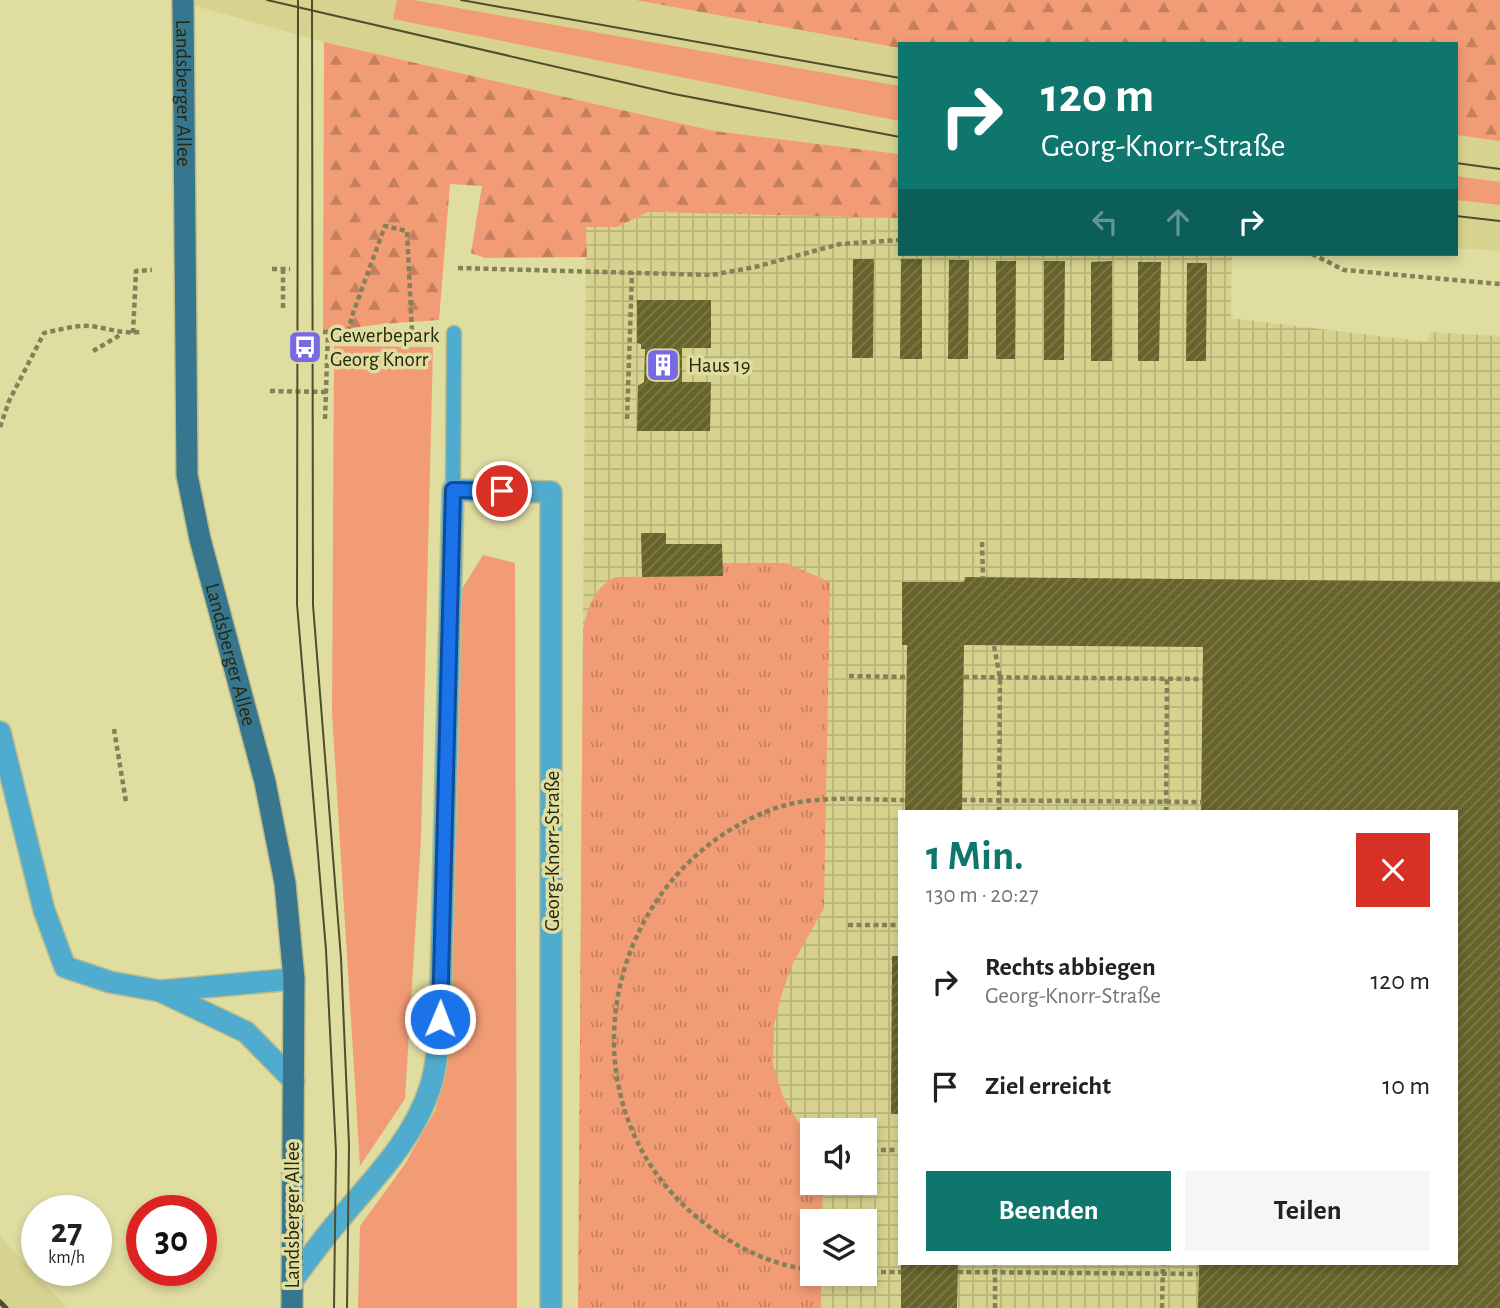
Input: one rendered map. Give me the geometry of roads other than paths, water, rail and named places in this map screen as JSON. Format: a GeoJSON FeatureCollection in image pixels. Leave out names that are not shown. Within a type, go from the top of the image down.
{"type":"FeatureCollection","features":[{"type":"Feature","properties":{"kind":"main road","name":"Landsberger Allee"},"geometry":{"type":"LineString","coordinates":[[183,0],[187,475],[200,539],[265,782],[285,883],[294,979],[292,1308]]}},
{"type":"Feature","properties":{"kind":"street"},"geometry":{"type":"LineString","coordinates":[[292,1281],[335,1224],[390,1162],[416,1120],[429,1089],[436,1060],[440,1019],[453,490]]}},
{"type":"Feature","properties":{"kind":"street","name":"Georg-Knorr-Straße"},"geometry":{"type":"LineString","coordinates":[[453,490],[551,492],[551,1308]]}},
{"type":"Feature","properties":{"kind":"street"},"geometry":{"type":"LineString","coordinates":[[0,732],[44,911],[65,967],[110,982],[160,991],[246,1032],[293,1081]]}},
{"type":"Feature","properties":{"kind":"street"},"geometry":{"type":"LineString","coordinates":[[160,991],[294,979]]}},
{"type":"Feature","properties":{"kind":"lane"},"geometry":{"type":"LineString","coordinates":[[453,490],[454,332]]}},
{"type":"Feature","properties":{"kind":"tram line"},"geometry":{"type":"LineString","coordinates":[[267,0],[674,94],[898,137]]}},
{"type":"Feature","properties":{"kind":"tram line"},"geometry":{"type":"LineString","coordinates":[[298,0],[297,604],[326,950],[336,1152],[334,1308]]}},
{"type":"Feature","properties":{"kind":"tram line"},"geometry":{"type":"LineString","coordinates":[[312,0],[313,605],[341,958],[349,1145],[347,1308]]}},
{"type":"Feature","properties":{"kind":"tram line"},"geometry":{"type":"LineString","coordinates":[[461,0],[898,78]]}},
{"type":"Feature","properties":{"kind":"tram line"},"geometry":{"type":"LineString","coordinates":[[1458,163],[1500,169]]}},
{"type":"Feature","properties":{"kind":"tram line"},"geometry":{"type":"LineString","coordinates":[[1458,216],[1500,221]]}},
{"type":"Feature","properties":{"kind":"railway"},"geometry":{"type":"LineString","coordinates":[[0,1302],[6,1308]]}},
{"type":"Feature","properties":{"kind":"place","name":"Gewerbepark Georg Knorr"},"geometry":{"type":"Point","coordinates":[305,347]}},
{"type":"Feature","properties":{"kind":"place","name":"Haus 19"},"geometry":{"type":"Point","coordinates":[663,365]}}]}
